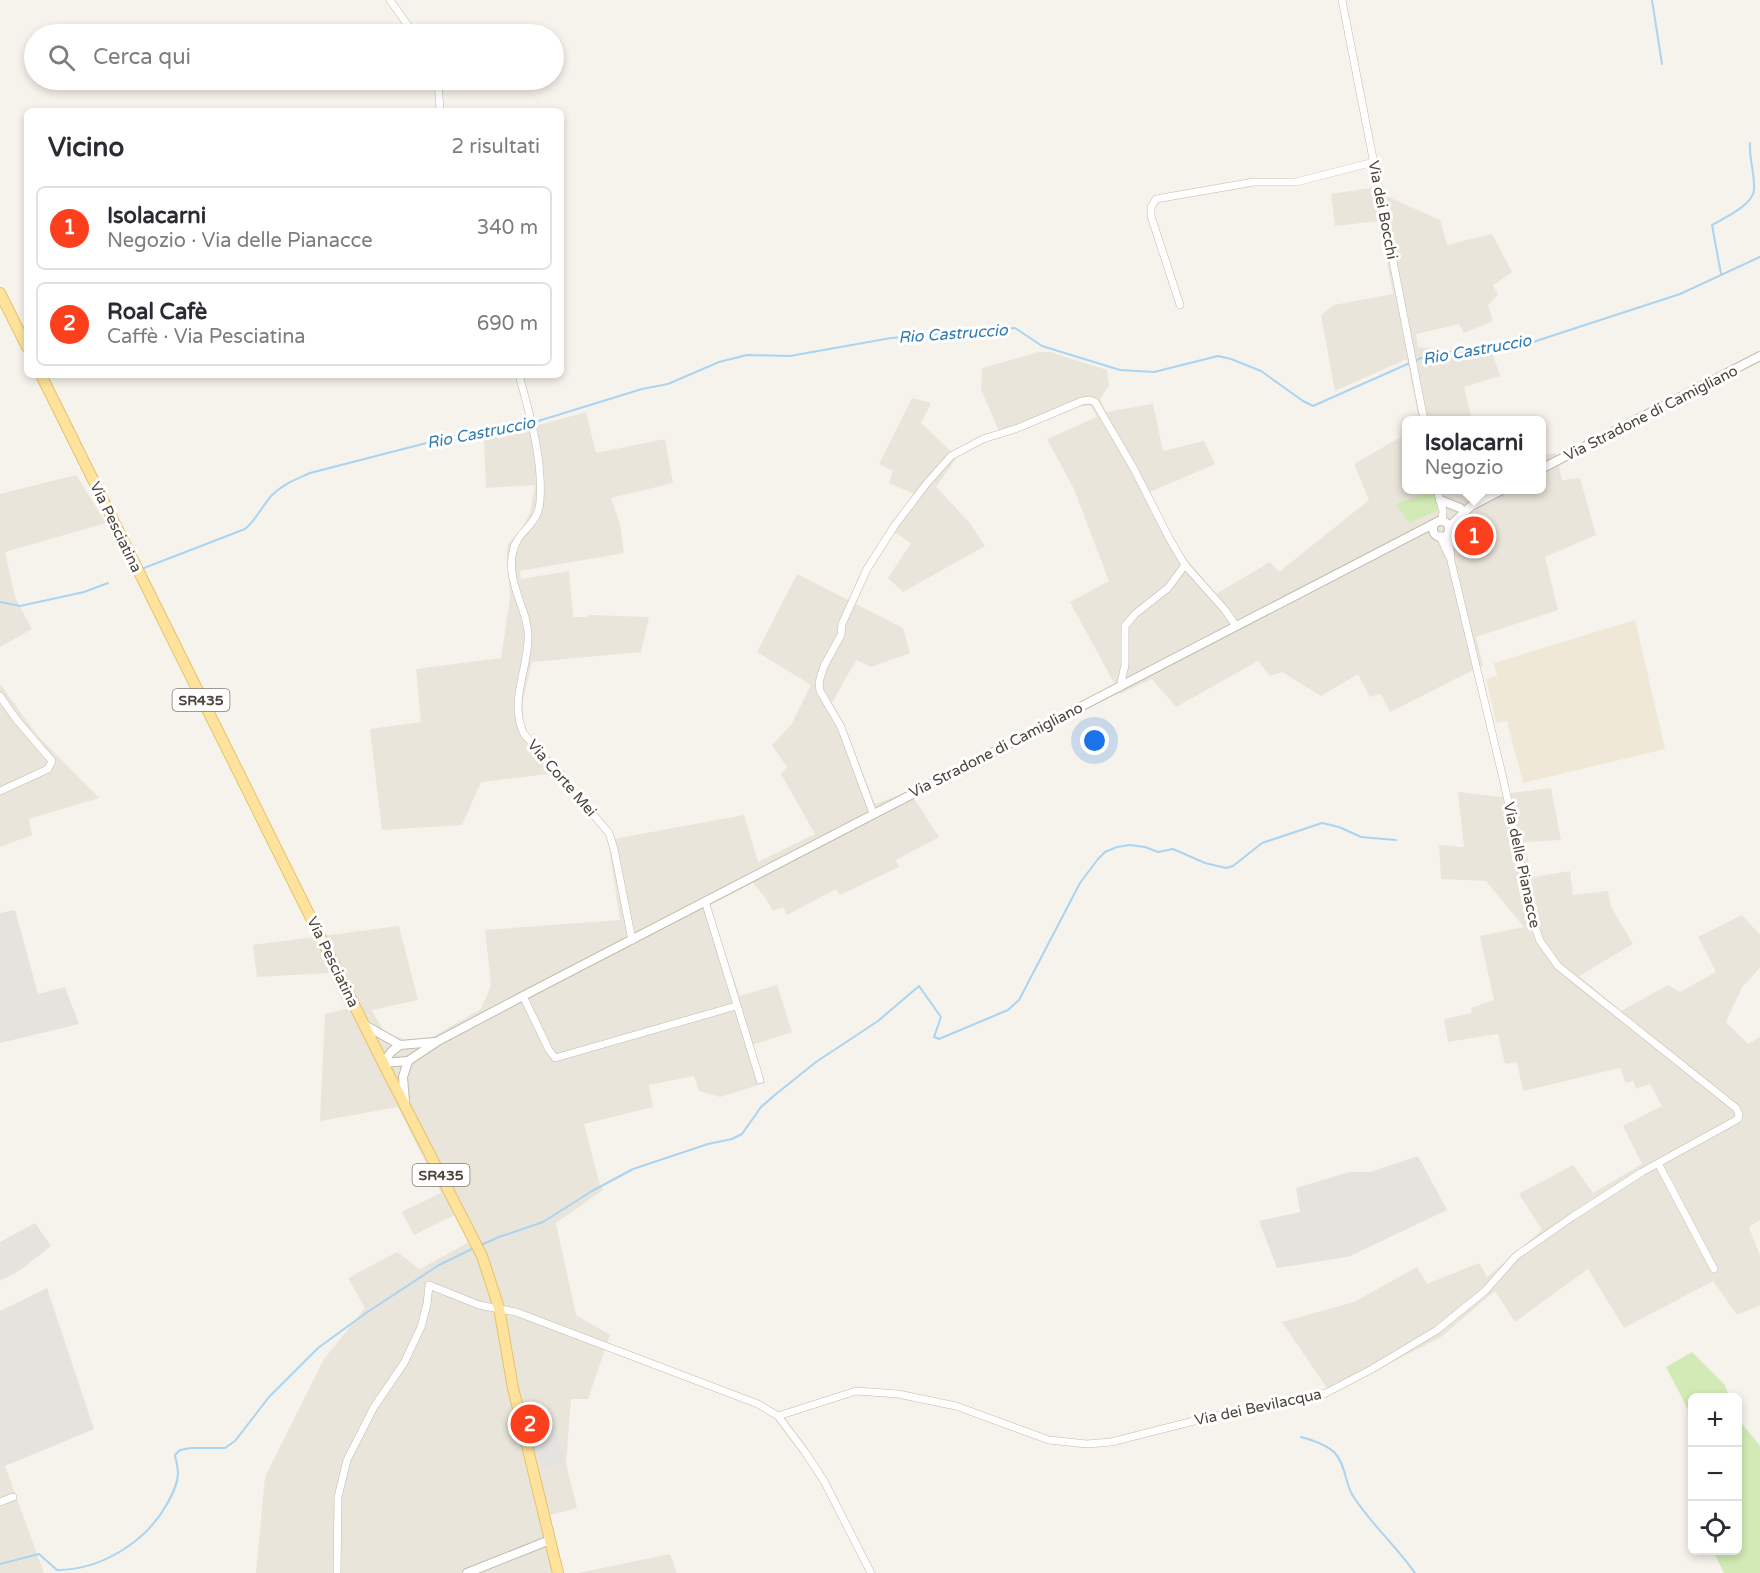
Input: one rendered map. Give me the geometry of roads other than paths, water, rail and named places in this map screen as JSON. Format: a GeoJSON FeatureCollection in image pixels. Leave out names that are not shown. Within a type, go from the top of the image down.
{"type":"FeatureCollection","features":[{"type":"Feature","properties":{"kind":"main road"},"geometry":{"type":"LineString","coordinates":[[0,293],[24,341]]}},
{"type":"Feature","properties":{"kind":"main road","name":"Via Pesciatina"},"geometry":{"type":"LineString","coordinates":[[42,378],[489,1273],[499,1308],[513,1388],[558,1573]]}},
{"type":"Feature","properties":{"kind":"street"},"geometry":{"type":"LineString","coordinates":[[390,0],[407,24]]}},
{"type":"Feature","properties":{"kind":"street","name":"Via dei Bocchi"},"geometry":{"type":"LineString","coordinates":[[1342,0],[1423,416]]}},
{"type":"Feature","properties":{"kind":"street"},"geometry":{"type":"LineString","coordinates":[[439,90],[440,108]]}},
{"type":"Feature","properties":{"kind":"street"},"geometry":{"type":"LineString","coordinates":[[1180,305],[1150,216],[1151,207],[1156,199],[1254,182],[1296,182],[1374,162]]}},
{"type":"Feature","properties":{"kind":"street","name":"Via Stradone di Camigliano"},"geometry":{"type":"LineString","coordinates":[[1546,467],[1760,356]]}},
{"type":"Feature","properties":{"kind":"street","name":"Via Corte Mei"},"geometry":{"type":"LineString","coordinates":[[520,378],[533,431],[540,480],[539,513],[533,524],[518,540],[512,553],[512,573],[527,623],[528,640],[518,699],[518,717],[524,734],[609,833],[632,940]]}},
{"type":"Feature","properties":{"kind":"street"},"geometry":{"type":"LineString","coordinates":[[873,813],[841,727],[820,691],[819,682],[824,666],[841,635],[842,624],[867,569],[895,525],[951,456],[983,439],[1018,428],[1082,400],[1095,402],[1134,469],[1168,538],[1185,565],[1225,610],[1236,626]]}},
{"type":"Feature","properties":{"kind":"street"},"geometry":{"type":"LineString","coordinates":[[1411,536],[1445,536],[1445,524],[1438,494]]}},
{"type":"Feature","properties":{"kind":"street"},"geometry":{"type":"LineString","coordinates":[[1438,535],[1434,527],[1445,524],[1493,494]]}},
{"type":"Feature","properties":{"kind":"street"},"geometry":{"type":"LineString","coordinates":[[1440,500],[1460,508],[1471,506]]}},
{"type":"Feature","properties":{"kind":"street"},"geometry":{"type":"LineString","coordinates":[[1445,524],[1460,508]]}},
{"type":"Feature","properties":{"kind":"street","name":"Via Stradone di Camigliano"},"geometry":{"type":"LineString","coordinates":[[383,1063],[408,1061],[438,1041],[873,813],[1411,536],[1445,524]]}},
{"type":"Feature","properties":{"kind":"street","name":"Via delle Pianacce"},"geometry":{"type":"LineString","coordinates":[[1445,524],[1451,561],[1503,777],[1526,893],[1540,941],[1558,966],[1736,1108],[1739,1114],[1738,1119]]}},
{"type":"Feature","properties":{"kind":"street","name":"Via delle Pianacce"},"geometry":{"type":"LineString","coordinates":[[1438,535],[1451,561]]}},
{"type":"Feature","properties":{"kind":"street"},"geometry":{"type":"LineString","coordinates":[[1120,687],[1125,665],[1125,626],[1135,614],[1168,588],[1185,565]]}},
{"type":"Feature","properties":{"kind":"street"},"geometry":{"type":"LineString","coordinates":[[0,696],[16,719],[52,761],[48,769],[0,790]]}},
{"type":"Feature","properties":{"kind":"street"},"geometry":{"type":"LineString","coordinates":[[705,901],[760,1080]]}},
{"type":"Feature","properties":{"kind":"street"},"geometry":{"type":"LineString","coordinates":[[523,996],[555,1058],[736,1006]]}},
{"type":"Feature","properties":{"kind":"street"},"geometry":{"type":"LineString","coordinates":[[363,1024],[400,1045],[383,1063]]}},
{"type":"Feature","properties":{"kind":"street","name":"Via Stradone di Camigliano"},"geometry":{"type":"LineString","coordinates":[[400,1045],[438,1041]]}},
{"type":"Feature","properties":{"kind":"street"},"geometry":{"type":"LineString","coordinates":[[405,1106],[403,1077],[408,1061]]}},
{"type":"Feature","properties":{"kind":"street","name":"Via dei Bevilacqua"},"geometry":{"type":"LineString","coordinates":[[778,1416],[856,1391],[898,1394],[956,1406],[1049,1440],[1087,1444],[1111,1442],[1206,1418],[1326,1393],[1372,1369],[1437,1330],[1485,1291],[1516,1256],[1572,1217],[1658,1163],[1738,1119]]}},
{"type":"Feature","properties":{"kind":"street"},"geometry":{"type":"LineString","coordinates":[[1658,1163],[1714,1269]]}},
{"type":"Feature","properties":{"kind":"street"},"geometry":{"type":"LineString","coordinates":[[337,1573],[338,1497],[347,1460],[374,1407],[404,1363],[422,1327],[429,1285],[479,1305],[516,1312],[751,1401],[778,1416],[824,1481],[871,1573]]}},
{"type":"Feature","properties":{"kind":"street"},"geometry":{"type":"LineString","coordinates":[[0,1502],[13,1497]]}},
{"type":"Feature","properties":{"kind":"street"},"geometry":{"type":"LineString","coordinates":[[467,1573],[550,1540]]}},
{"type":"Feature","properties":{"kind":"waterway"},"geometry":{"type":"LineString","coordinates":[[1652,0],[1662,64]]}},
{"type":"Feature","properties":{"kind":"waterway"},"geometry":{"type":"LineString","coordinates":[[1721,274],[1712,225],[1743,206],[1752,196],[1754,184],[1750,143]]}},
{"type":"Feature","properties":{"kind":"waterway","name":"Rio Castruccio"},"geometry":{"type":"LineString","coordinates":[[535,422],[642,389],[668,384],[719,362],[747,355],[790,356],[891,338],[1015,328],[1042,346],[1120,370],[1154,372],[1218,356],[1231,359],[1261,371],[1313,406],[1421,358],[1474,347],[1530,343],[1680,294],[1760,257]]}},
{"type":"Feature","properties":{"kind":"waterway","name":"Rio Castruccio"},"geometry":{"type":"LineString","coordinates":[[144,568],[245,529],[276,491],[310,473],[477,430],[529,424]]}},
{"type":"Feature","properties":{"kind":"waterway","name":"Rio Castruccio"},"geometry":{"type":"LineString","coordinates":[[0,602],[20,606],[84,592],[108,583]]}},
{"type":"Feature","properties":{"kind":"waterway"},"geometry":{"type":"LineString","coordinates":[[479,1246],[543,1222],[592,1191],[633,1169],[742,1134],[761,1107],[776,1094],[816,1062],[878,1021],[919,986],[941,1017],[934,1037],[939,1039],[1008,1010],[1019,1000],[1080,883],[1105,852],[1130,845],[1158,852],[1173,849],[1205,863],[1226,868],[1233,866],[1262,843],[1322,823],[1339,827],[1361,837],[1396,840]]}},
{"type":"Feature","properties":{"kind":"waterway"},"geometry":{"type":"LineString","coordinates":[[0,1564],[39,1554],[57,1570],[73,1569],[106,1559],[135,1542],[158,1518],[173,1493],[178,1471],[175,1455],[180,1450],[225,1448],[235,1441],[269,1397],[318,1348],[439,1265],[474,1248]]}},
{"type":"Feature","properties":{"kind":"waterway"},"geometry":{"type":"LineString","coordinates":[[1301,1437],[1324,1445],[1335,1453],[1353,1496],[1415,1573]]}},
{"type":"Feature","properties":{"kind":"place","name":"Isolacarni"},"geometry":{"type":"Point","coordinates":[1474,536]}},
{"type":"Feature","properties":{"kind":"place","name":"Roal Cafè"},"geometry":{"type":"Point","coordinates":[530,1424]}}]}
